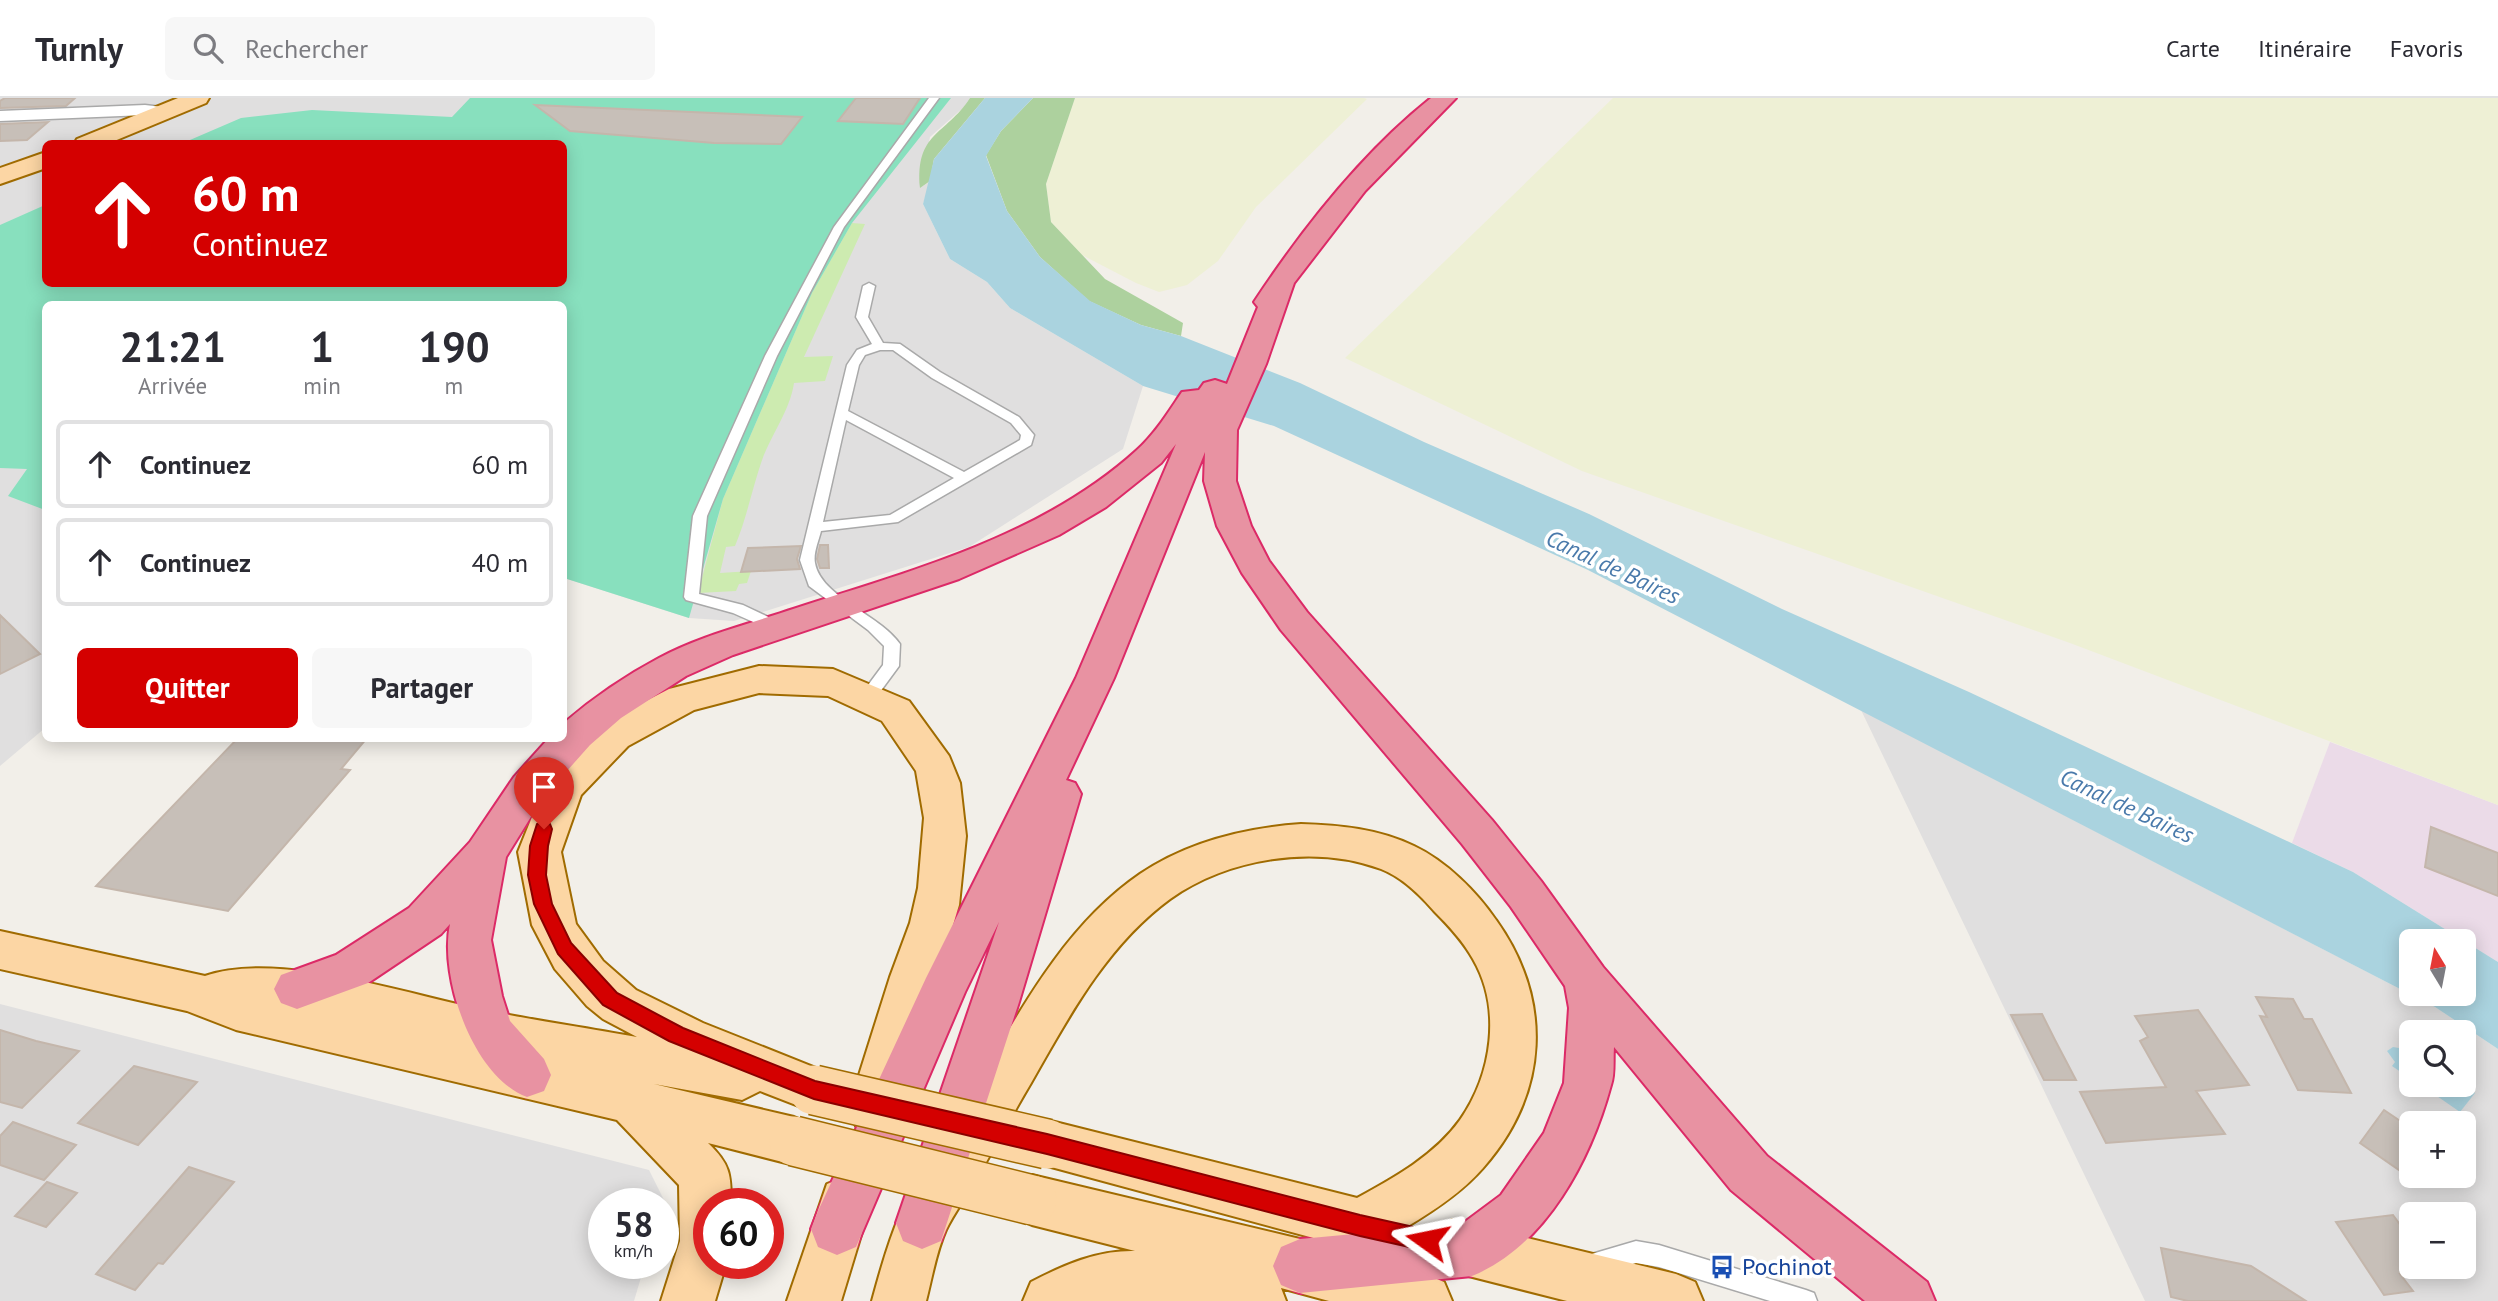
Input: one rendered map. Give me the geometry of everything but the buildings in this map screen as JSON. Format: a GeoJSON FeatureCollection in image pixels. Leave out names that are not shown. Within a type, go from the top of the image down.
{"type":"FeatureCollection","features":[{"type":"Feature","properties":{"kind":"highway"},"geometry":{"type":"LineString","coordinates":[[297,989],[352,969],[425,921],[485,854],[528,789],[576,735],[607,708],[673,667],[720,646],[947,571],[1047,527],[1094,500],[1150,456],[1201,422],[1250,343],[1281,281],[1310,239],[1355,185],[1430,109],[1445,98]]}},
{"type":"Feature","properties":{"kind":"highway"},"geometry":{"type":"LineString","coordinates":[[837,1229],[942,992],[1095,678],[1220,378],[1250,343]]}},
{"type":"Feature","properties":{"kind":"highway"},"geometry":{"type":"LineString","coordinates":[[1201,422],[1234,526],[1254,565],[1294,621],[1477,832],[1587,981],[1749,1173],[1908,1301]]}},
{"type":"Feature","properties":{"kind":"highway"},"geometry":{"type":"LineString","coordinates":[[922,1223],[996,1002],[1095,678]]}},
{"type":"Feature","properties":{"kind":"highway"},"geometry":{"type":"LineString","coordinates":[[485,854],[469,940],[479,996],[490,1032],[527,1075]]}},
{"type":"Feature","properties":{"kind":"highway"},"geometry":{"type":"LineString","coordinates":[[1300,1266],[1472,1250],[1519,1213],[1563,1148],[1588,1083],[1592,1008],[1587,981]]}},
{"type":"Feature","properties":{"kind":"main road"},"geometry":{"type":"LineString","coordinates":[[95,140],[198,98]]}},
{"type":"Feature","properties":{"kind":"main road"},"geometry":{"type":"LineString","coordinates":[[0,177],[42,161]]}},
{"type":"Feature","properties":{"kind":"main road"},"geometry":{"type":"LineString","coordinates":[[814,1090],[676,1035],[610,999],[565,948],[543,904],[537,875],[539,846],[548,812],[571,777],[598,748],[634,722],[699,691],[771,678],[822,680],[868,696],[904,718],[935,766],[944,806],[945,839],[937,907],[814,1301]]}},
{"type":"Feature","properties":{"kind":"main road"},"geometry":{"type":"LineString","coordinates":[[899,1301],[922,1223],[1041,1022],[1083,960],[1116,921],[1155,887],[1193,864],[1233,849],[1272,842],[1320,839],[1395,856],[1433,882],[1460,907],[1496,956],[1511,993],[1516,1042],[1506,1088],[1476,1139],[1425,1188],[1360,1226]]}},
{"type":"Feature","properties":{"kind":"main road"},"geometry":{"type":"LineString","coordinates":[[0,950],[193,992],[236,1010],[631,1100],[1300,1266],[1425,1301]]}},
{"type":"Feature","properties":{"kind":"main road"},"geometry":{"type":"LineString","coordinates":[[193,992],[297,989],[490,1032],[814,1090],[1047,1144],[1360,1226],[1472,1250],[1676,1301]]}},
{"type":"Feature","properties":{"kind":"main road"},"geometry":{"type":"LineString","coordinates":[[631,1100],[705,1175],[706,1241],[688,1301]]}},
{"type":"Feature","properties":{"kind":"main road"},"geometry":{"type":"LineString","coordinates":[[1050,1301],[1084,1284],[1134,1276],[1169,1279],[1259,1301]]}},
{"type":"Feature","properties":{"kind":"street"},"geometry":{"type":"LineString","coordinates":[[0,116],[52,106],[116,113],[164,112]]}},
{"type":"Feature","properties":{"kind":"street"},"geometry":{"type":"LineString","coordinates":[[116,113],[139,122]]}},
{"type":"Feature","properties":{"kind":"lane"},"geometry":{"type":"LineString","coordinates":[[776,627],[738,608],[691,597],[700,516],[771,356],[839,227],[934,98]]}},
{"type":"Feature","properties":{"kind":"lane"},"geometry":{"type":"LineString","coordinates":[[869,286],[862,317],[879,346]]}},
{"type":"Feature","properties":{"kind":"lane"},"geometry":{"type":"LineString","coordinates":[[815,527],[893,519],[1026,442],[1028,435],[1015,420],[936,375],[896,347],[879,346],[861,353],[853,365],[807,560],[814,583],[873,626],[892,644],[891,666],[868,696]]}},
{"type":"Feature","properties":{"kind":"lane"},"geometry":{"type":"LineString","coordinates":[[841,412],[965,478]]}},
{"type":"Feature","properties":{"kind":"lane"},"geometry":{"type":"LineString","coordinates":[[1563,1273],[1636,1252],[1659,1256],[1806,1301]]}},
{"type":"Feature","properties":{"kind":"shaded area"},"geometry":{"type":"Polygon","coordinates":[[[0,98],[970,98],[964,107],[930,137],[920,188],[930,181],[923,204],[950,259],[987,282],[1010,308],[1143,386],[1123,449],[969,547],[734,621],[689,618],[567,579],[567,301],[42,301],[42,731],[0,766],[0,98]]]}},
{"type":"Feature","properties":{"kind":"shaded area"},"geometry":{"type":"Polygon","coordinates":[[[1861,710],[2399,988],[2399,1006],[2433,1006],[2454,1020],[2399,1020],[2399,1097],[2476,1097],[2476,1034],[2498,1049],[2498,1301],[2145,1301],[1861,710]]]}},
{"type":"Feature","properties":{"kind":"shaded area"},"geometry":{"type":"Polygon","coordinates":[[[2330,742],[2498,805],[2498,962],[2476,948],[2476,929],[2445,929],[2353,872],[2292,843],[2330,742]]]}},
{"type":"Feature","properties":{"kind":"shaded area"},"geometry":{"type":"Polygon","coordinates":[[[0,1004],[649,1170],[658,1188],[588,1188],[588,1279],[641,1279],[634,1301],[0,1301],[0,1004]]]}},
{"type":"Feature","properties":{"kind":"green space"},"geometry":{"type":"Polygon","coordinates":[[[470,98],[951,98],[852,223],[812,293],[723,499],[689,618],[567,579],[567,301],[42,301],[42,509],[8,496],[27,469],[0,468],[0,225],[42,206],[42,287],[567,287],[567,140],[190,140],[241,118],[312,110],[452,117],[470,98]]]}},
{"type":"Feature","properties":{"kind":"green space"},"geometry":{"type":"Polygon","coordinates":[[[970,98],[985,98],[934,159],[930,181],[920,188],[922,156],[927,145],[970,98]]]}},
{"type":"Feature","properties":{"kind":"green space"},"geometry":{"type":"Polygon","coordinates":[[[1033,98],[1075,98],[1046,184],[1051,222],[1105,279],[1183,323],[1181,336],[1141,325],[1089,301],[1040,257],[1007,211],[986,155],[1001,131],[1033,98]]]}},
{"type":"Feature","properties":{"kind":"green space"},"geometry":{"type":"Polygon","coordinates":[[[1075,98],[1367,99],[1256,207],[1218,261],[1187,285],[1159,292],[1082,255],[1051,222],[1046,184],[1075,98]]]}},
{"type":"Feature","properties":{"kind":"green space"},"geometry":{"type":"Polygon","coordinates":[[[1613,98],[2498,98],[2498,805],[2070,643],[1582,471],[1345,358],[1613,98]]]}},
{"type":"Feature","properties":{"kind":"green space"},"geometry":{"type":"Polygon","coordinates":[[[852,223],[865,224],[804,357],[833,356],[825,381],[794,383],[788,404],[761,463],[735,546],[726,547],[720,573],[751,571],[747,583],[739,584],[736,591],[698,593],[723,499],[812,293],[852,223]]]}},
{"type":"Feature","properties":{"kind":"water","name":"Canal de Baires"},"geometry":{"type":"Polygon","coordinates":[[[985,98],[1033,98],[1001,131],[986,156],[1007,211],[1040,257],[1090,301],[1141,325],[1181,336],[1300,383],[1424,442],[1589,514],[1782,609],[1969,692],[2353,872],[2445,929],[2399,929],[2399,988],[1588,570],[1274,426],[1143,386],[1010,308],[987,282],[950,259],[923,204],[934,159],[985,98]]]}},
{"type":"Feature","properties":{"kind":"water"},"geometry":{"type":"Polygon","coordinates":[[[2476,948],[2498,962],[2498,1049],[2476,1034],[2476,1020],[2454,1020],[2433,1006],[2476,1006],[2476,948]]]}},
{"type":"Feature","properties":{"kind":"water"},"geometry":{"type":"Polygon","coordinates":[[[2393,1047],[2399,1048],[2399,1071],[2392,1066],[2395,1062],[2387,1051],[2393,1047]]]}},
{"type":"Feature","properties":{"kind":"water"},"geometry":{"type":"Polygon","coordinates":[[[2438,1097],[2472,1097],[2459,1111],[2438,1097]]]}},
{"type":"Feature","properties":{"kind":"place","name":"Pochinot"},"geometry":{"type":"Point","coordinates":[1722,1267]}},
{"type":"Feature","properties":{"kind":"route"},"geometry":{"type":"LineString","coordinates":[[544,829],[539,846],[537,875],[543,904],[565,948],[610,999],[676,1035],[814,1090],[1047,1144],[1360,1226],[1427,1240]]}}]}
